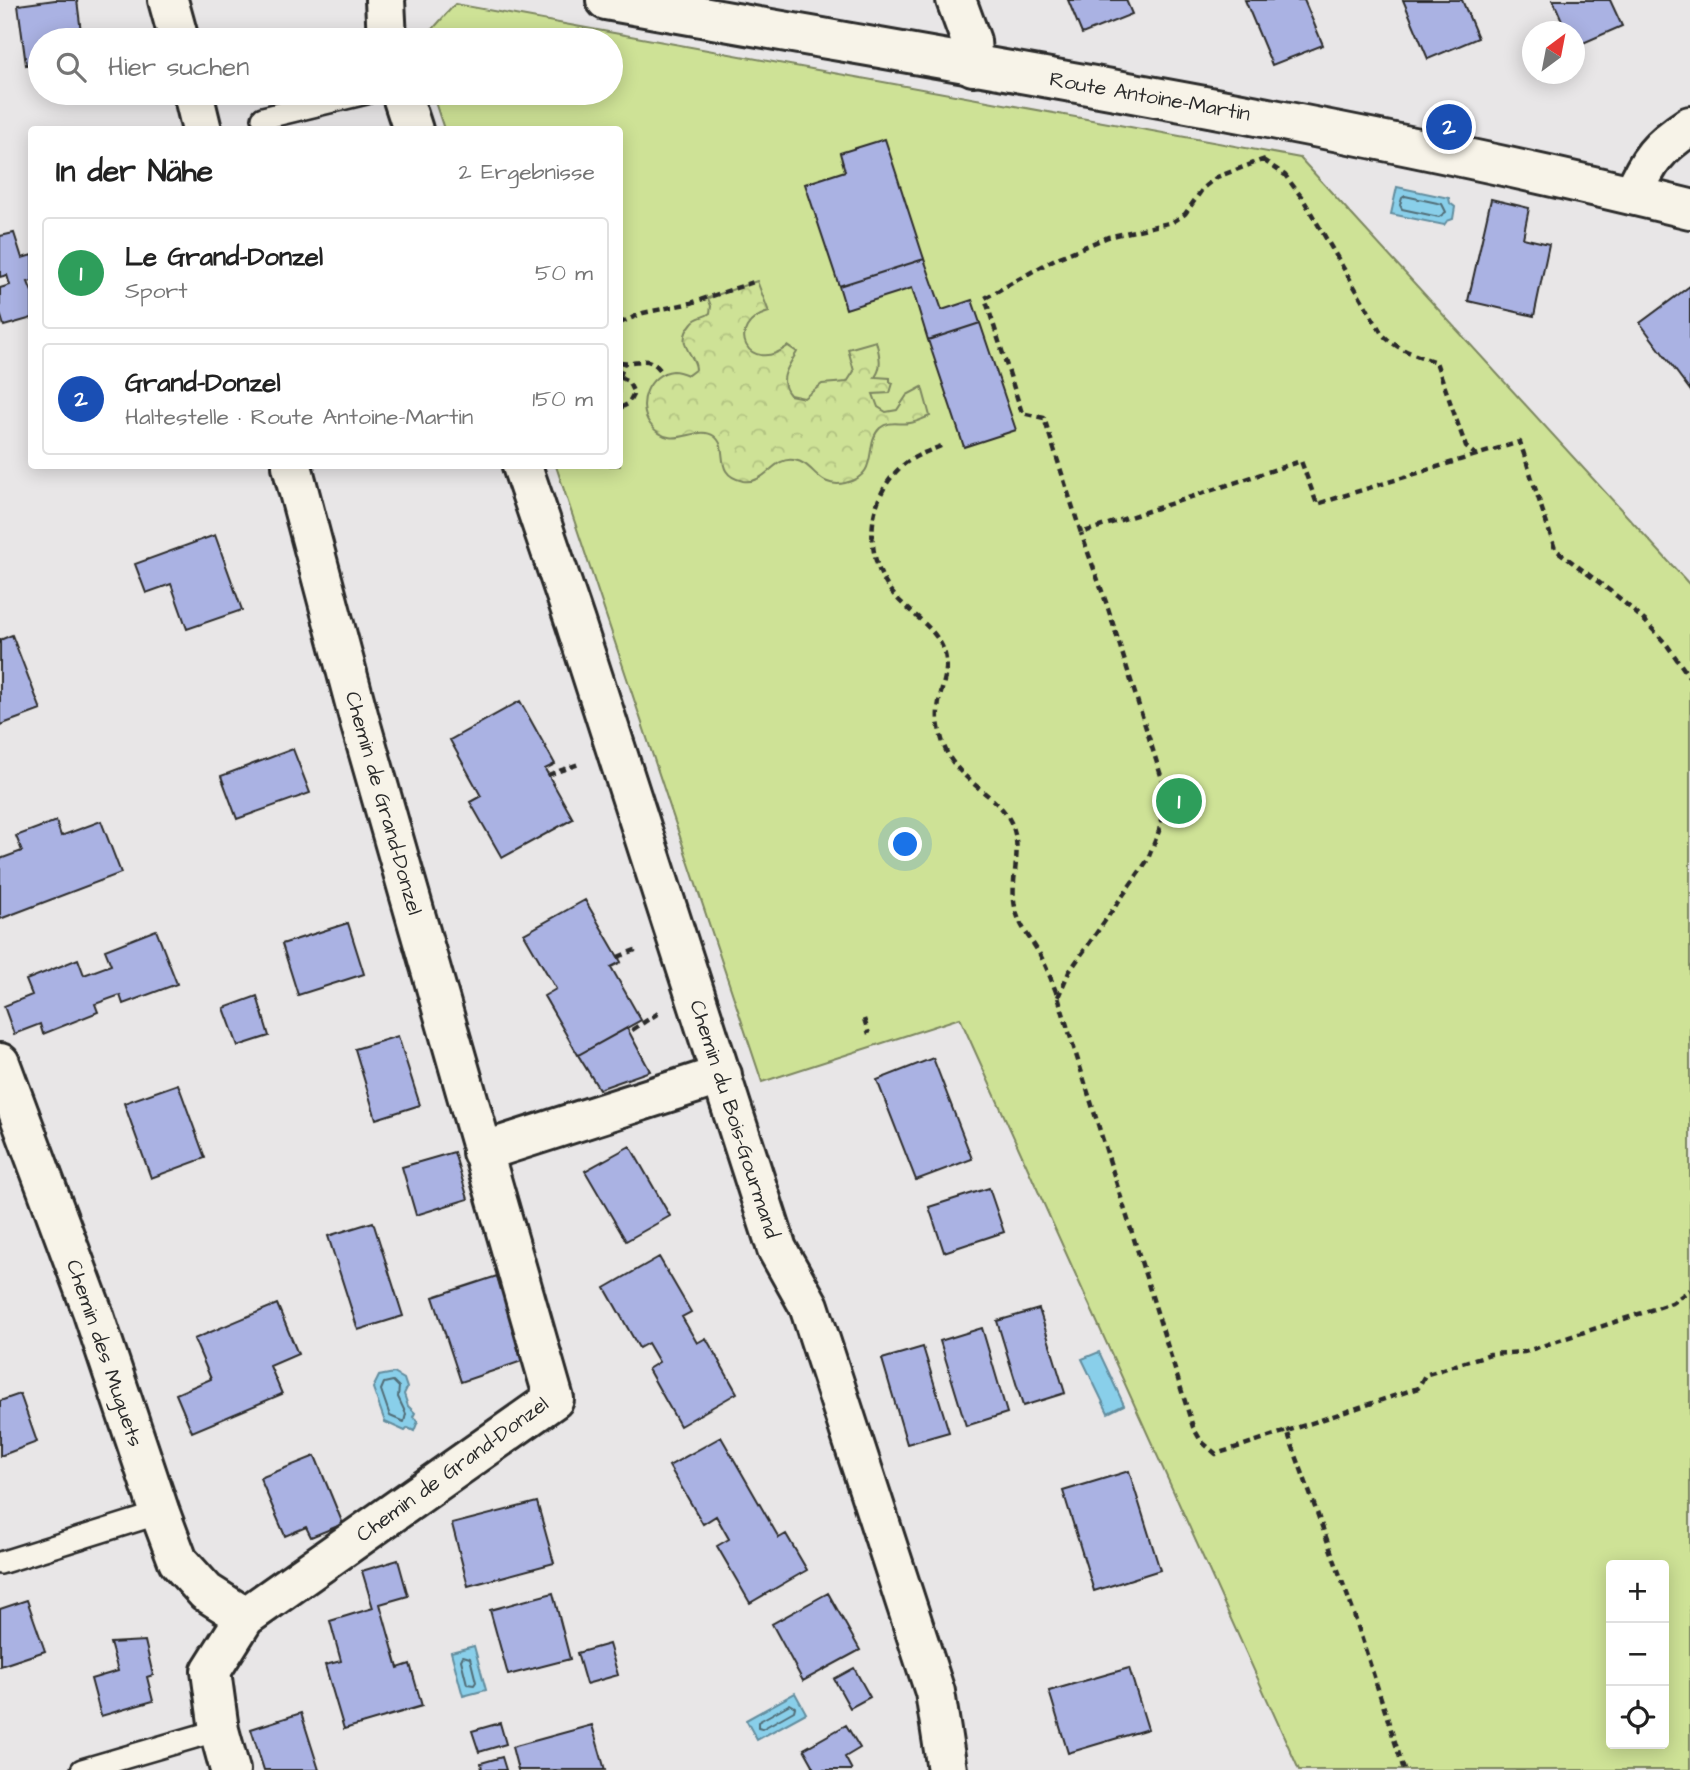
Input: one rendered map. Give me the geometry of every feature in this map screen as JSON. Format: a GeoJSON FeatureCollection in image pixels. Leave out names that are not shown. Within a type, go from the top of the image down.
{"type":"FeatureCollection","features":[{"type":"Feature","properties":{"kind":"street"},"geometry":{"type":"LineString","coordinates":[[168,0],[176,28]]}},
{"type":"Feature","properties":{"kind":"street"},"geometry":{"type":"LineString","coordinates":[[385,0],[386,28]]}},
{"type":"Feature","properties":{"kind":"street","name":"Route Antoine-Martin"},"geometry":{"type":"LineString","coordinates":[[606,0],[745,13],[973,66],[1279,119],[1690,209]]}},
{"type":"Feature","properties":{"kind":"street"},"geometry":{"type":"LineString","coordinates":[[956,0],[971,41],[973,66]]}},
{"type":"Feature","properties":{"kind":"street"},"geometry":{"type":"LineString","coordinates":[[196,105],[201,126]]}},
{"type":"Feature","properties":{"kind":"street"},"geometry":{"type":"LineString","coordinates":[[405,105],[412,126]]}},
{"type":"Feature","properties":{"kind":"street"},"geometry":{"type":"LineString","coordinates":[[1633,195],[1645,166],[1667,142],[1690,126]]}},
{"type":"Feature","properties":{"kind":"street","name":"Chemin de Grand-Donzel"},"geometry":{"type":"LineString","coordinates":[[230,1770],[219,1730],[211,1671],[245,1617],[554,1399],[364,736],[293,469]]}},
{"type":"Feature","properties":{"kind":"street","name":"Chemin du Bois-Gourmand"},"geometry":{"type":"LineString","coordinates":[[523,469],[777,1249],[809,1306],[918,1639],[935,1692],[947,1770]]}},
{"type":"Feature","properties":{"kind":"street","name":"Chemin des Muguets"},"geometry":{"type":"LineString","coordinates":[[0,1063],[8,1110],[92,1310],[178,1560],[206,1591],[245,1617]]}},
{"type":"Feature","properties":{"kind":"street"},"geometry":{"type":"LineString","coordinates":[[481,1145],[722,1075]]}},
{"type":"Feature","properties":{"kind":"lane"},"geometry":{"type":"LineString","coordinates":[[263,118],[317,105]]}},
{"type":"Feature","properties":{"kind":"lane"},"geometry":{"type":"LineString","coordinates":[[0,1563],[160,1513]]}},
{"type":"Feature","properties":{"kind":"lane"},"geometry":{"type":"LineString","coordinates":[[82,1770],[219,1730]]}},
{"type":"Feature","properties":{"kind":"path"},"geometry":{"type":"LineString","coordinates":[[1058,997],[1069,972],[1146,860],[1159,831],[1164,804],[1163,782],[1044,418],[1022,413],[985,298],[1055,259],[1108,237],[1173,222],[1185,214],[1204,187],[1217,177],[1263,160],[1270,154],[1279,119]]}},
{"type":"Feature","properties":{"kind":"path"},"geometry":{"type":"LineString","coordinates":[[1263,160],[1285,175],[1303,199],[1382,334],[1390,343],[1405,352],[1436,362],[1466,447],[1476,454]]}},
{"type":"Feature","properties":{"kind":"path"},"geometry":{"type":"LineString","coordinates":[[623,322],[643,313],[691,303],[757,281]]}},
{"type":"Feature","properties":{"kind":"path"},"geometry":{"type":"LineString","coordinates":[[623,363],[647,360],[655,364],[663,374]]}},
{"type":"Feature","properties":{"kind":"path"},"geometry":{"type":"LineString","coordinates":[[623,379],[631,384],[634,393],[628,404],[623,406]]}},
{"type":"Feature","properties":{"kind":"path"},"geometry":{"type":"LineString","coordinates":[[1082,533],[1301,461],[1317,504],[1520,442],[1555,550],[1618,597],[1645,621],[1667,645],[1690,678]]}},
{"type":"Feature","properties":{"kind":"path"},"geometry":{"type":"LineString","coordinates":[[940,446],[906,463],[890,478],[878,498],[872,529],[876,562],[892,593],[925,624],[941,644],[947,670],[938,713],[943,742],[953,765],[999,807],[1013,827],[1017,852],[1014,885],[1016,910],[1020,923],[1045,964],[1058,997],[1193,1427],[1201,1441],[1216,1454],[1418,1388],[1425,1375],[1490,1354],[1524,1352],[1672,1304],[1690,1290]]}},
{"type":"Feature","properties":{"kind":"path"},"geometry":{"type":"LineString","coordinates":[[864,1019],[869,1034]]}},
{"type":"Feature","properties":{"kind":"path"},"geometry":{"type":"LineString","coordinates":[[1287,1431],[1352,1608],[1404,1770]]}},
{"type":"Feature","properties":{"kind":"green space"},"geometry":{"type":"Polygon","coordinates":[[[455,4],[587,28],[434,28],[455,4]]]}},
{"type":"Feature","properties":{"kind":"green space"},"geometry":{"type":"Polygon","coordinates":[[[623,35],[1300,158],[1690,585],[1690,1770],[1299,1770],[960,1018],[762,1082],[557,469],[623,469],[623,126],[443,126],[436,105],[623,105],[623,35]]]}},
{"type":"Feature","properties":{"kind":"green space"},"geometry":{"type":"Polygon","coordinates":[[[757,281],[769,312],[755,318],[747,327],[744,336],[746,345],[752,352],[762,355],[774,354],[788,346],[797,352],[784,379],[790,395],[804,398],[822,384],[847,382],[854,371],[848,349],[876,341],[880,364],[875,377],[890,378],[893,383],[890,393],[873,394],[878,407],[886,412],[897,410],[907,395],[922,387],[930,416],[913,422],[891,423],[880,428],[872,442],[867,466],[856,479],[836,484],[828,482],[801,462],[794,460],[780,462],[758,479],[743,481],[733,478],[724,467],[721,447],[714,436],[700,433],[667,437],[658,433],[646,416],[644,408],[647,391],[657,377],[673,371],[688,375],[696,369],[685,337],[694,321],[710,313],[708,298],[757,281]]]}},
{"type":"Feature","properties":{"kind":"water"},"geometry":{"type":"Polygon","coordinates":[[[1397,187],[1449,198],[1455,207],[1453,219],[1444,225],[1391,214],[1397,187]]]}},
{"type":"Feature","properties":{"kind":"water"},"geometry":{"type":"Polygon","coordinates":[[[1099,1352],[1124,1405],[1108,1413],[1082,1359],[1099,1352]]]}},
{"type":"Feature","properties":{"kind":"water"},"geometry":{"type":"Polygon","coordinates":[[[394,1373],[404,1379],[407,1388],[404,1394],[408,1406],[418,1421],[414,1431],[408,1428],[405,1431],[385,1422],[373,1388],[379,1376],[394,1373]]]}},
{"type":"Feature","properties":{"kind":"water"},"geometry":{"type":"Polygon","coordinates":[[[474,1646],[486,1690],[463,1696],[451,1652],[474,1646]]]}},
{"type":"Feature","properties":{"kind":"water"},"geometry":{"type":"Polygon","coordinates":[[[795,1693],[806,1713],[757,1740],[746,1720],[795,1693]]]}},
{"type":"Feature","properties":{"kind":"building"},"geometry":{"type":"Polygon","coordinates":[[[77,0],[80,28],[28,28],[26,65],[18,5],[77,0]]]}},
{"type":"Feature","properties":{"kind":"building"},"geometry":{"type":"Polygon","coordinates":[[[1068,0],[1126,0],[1132,14],[1082,34],[1068,0]]]}},
{"type":"Feature","properties":{"kind":"building"},"geometry":{"type":"Polygon","coordinates":[[[1245,0],[1304,0],[1323,45],[1272,65],[1245,0]]]}},
{"type":"Feature","properties":{"kind":"building"},"geometry":{"type":"Polygon","coordinates":[[[1403,0],[1462,0],[1478,38],[1428,59],[1403,0]]]}},
{"type":"Feature","properties":{"kind":"building"},"geometry":{"type":"Polygon","coordinates":[[[1553,0],[1610,0],[1622,26],[1585,42],[1585,21],[1562,21],[1553,0]]]}},
{"type":"Feature","properties":{"kind":"building"},"geometry":{"type":"Polygon","coordinates":[[[885,139],[924,259],[839,286],[805,184],[845,171],[840,153],[885,139]]]}},
{"type":"Feature","properties":{"kind":"building"},"geometry":{"type":"Polygon","coordinates":[[[1491,199],[1529,208],[1523,238],[1549,244],[1534,316],[1468,301],[1491,199]]]}},
{"type":"Feature","properties":{"kind":"building"},"geometry":{"type":"Polygon","coordinates":[[[14,233],[22,258],[28,256],[28,319],[4,326],[0,313],[0,288],[10,285],[7,275],[0,277],[0,236],[14,233]]]}},
{"type":"Feature","properties":{"kind":"building"},"geometry":{"type":"Polygon","coordinates":[[[924,259],[942,310],[972,300],[980,323],[928,340],[912,288],[846,309],[839,286],[924,259]]]}},
{"type":"Feature","properties":{"kind":"building"},"geometry":{"type":"Polygon","coordinates":[[[1690,286],[1690,390],[1640,323],[1690,286]]]}},
{"type":"Feature","properties":{"kind":"building"},"geometry":{"type":"Polygon","coordinates":[[[980,323],[1016,430],[964,447],[928,340],[980,323]]]}},
{"type":"Feature","properties":{"kind":"building"},"geometry":{"type":"Polygon","coordinates":[[[215,535],[242,610],[187,629],[171,584],[146,593],[135,564],[215,535]]]}},
{"type":"Feature","properties":{"kind":"building"},"geometry":{"type":"Polygon","coordinates":[[[12,635],[41,710],[0,725],[0,640],[12,635]]]}},
{"type":"Feature","properties":{"kind":"building"},"geometry":{"type":"Polygon","coordinates":[[[520,701],[555,764],[545,769],[573,819],[502,858],[470,802],[481,796],[450,740],[520,701]]]}},
{"type":"Feature","properties":{"kind":"building"},"geometry":{"type":"Polygon","coordinates":[[[293,749],[310,793],[237,819],[221,776],[293,749]]]}},
{"type":"Feature","properties":{"kind":"building"},"geometry":{"type":"Polygon","coordinates":[[[56,821],[61,836],[101,821],[121,873],[0,919],[0,859],[22,851],[16,836],[56,821]]]}},
{"type":"Feature","properties":{"kind":"building"},"geometry":{"type":"Polygon","coordinates":[[[585,900],[621,962],[611,967],[641,1020],[578,1055],[544,996],[556,989],[524,934],[585,900]]]}},
{"type":"Feature","properties":{"kind":"building"},"geometry":{"type":"Polygon","coordinates":[[[348,923],[364,974],[298,995],[282,944],[348,923]]]}},
{"type":"Feature","properties":{"kind":"building"},"geometry":{"type":"Polygon","coordinates":[[[156,930],[177,984],[123,1004],[120,995],[95,1004],[98,1012],[43,1034],[40,1024],[14,1034],[4,1006],[32,995],[26,980],[78,959],[84,975],[111,965],[105,950],[156,930]]]}},
{"type":"Feature","properties":{"kind":"building"},"geometry":{"type":"Polygon","coordinates":[[[257,996],[269,1036],[238,1046],[224,1008],[257,996]]]}},
{"type":"Feature","properties":{"kind":"building"},"geometry":{"type":"Polygon","coordinates":[[[627,1028],[650,1071],[599,1089],[578,1055],[627,1028]]]}},
{"type":"Feature","properties":{"kind":"building"},"geometry":{"type":"Polygon","coordinates":[[[398,1036],[420,1105],[376,1119],[355,1049],[398,1036]]]}},
{"type":"Feature","properties":{"kind":"building"},"geometry":{"type":"Polygon","coordinates":[[[933,1058],[972,1159],[916,1180],[877,1080],[933,1058]]]}},
{"type":"Feature","properties":{"kind":"building"},"geometry":{"type":"Polygon","coordinates":[[[178,1084],[205,1158],[151,1178],[124,1103],[178,1084]]]}},
{"type":"Feature","properties":{"kind":"building"},"geometry":{"type":"Polygon","coordinates":[[[630,1146],[670,1216],[626,1241],[585,1171],[630,1146]]]}},
{"type":"Feature","properties":{"kind":"building"},"geometry":{"type":"Polygon","coordinates":[[[454,1152],[468,1199],[416,1215],[402,1167],[454,1152]]]}},
{"type":"Feature","properties":{"kind":"building"},"geometry":{"type":"Polygon","coordinates":[[[989,1188],[1004,1232],[944,1252],[929,1207],[989,1188]]]}},
{"type":"Feature","properties":{"kind":"building"},"geometry":{"type":"Polygon","coordinates":[[[373,1222],[403,1316],[358,1330],[328,1236],[373,1222]]]}},
{"type":"Feature","properties":{"kind":"building"},"geometry":{"type":"Polygon","coordinates":[[[659,1257],[691,1312],[682,1317],[697,1343],[706,1338],[737,1393],[680,1426],[648,1369],[659,1362],[648,1343],[639,1348],[605,1288],[659,1257]]]}},
{"type":"Feature","properties":{"kind":"building"},"geometry":{"type":"Polygon","coordinates":[[[497,1276],[525,1360],[461,1382],[433,1297],[497,1276]]]}},
{"type":"Feature","properties":{"kind":"building"},"geometry":{"type":"Polygon","coordinates":[[[277,1304],[298,1354],[270,1366],[282,1394],[192,1432],[176,1394],[211,1379],[194,1339],[277,1304]]]}},
{"type":"Feature","properties":{"kind":"building"},"geometry":{"type":"Polygon","coordinates":[[[1039,1309],[1065,1393],[1023,1406],[997,1321],[1039,1309]]]}},
{"type":"Feature","properties":{"kind":"building"},"geometry":{"type":"Polygon","coordinates":[[[982,1328],[1007,1413],[966,1426],[940,1341],[982,1328]]]}},
{"type":"Feature","properties":{"kind":"building"},"geometry":{"type":"Polygon","coordinates":[[[923,1347],[949,1432],[907,1444],[882,1359],[923,1347]]]}},
{"type":"Feature","properties":{"kind":"building"},"geometry":{"type":"Polygon","coordinates":[[[20,1394],[37,1442],[0,1456],[0,1401],[20,1394]]]}},
{"type":"Feature","properties":{"kind":"building"},"geometry":{"type":"Polygon","coordinates":[[[721,1437],[779,1538],[786,1534],[807,1570],[750,1603],[717,1546],[729,1539],[716,1516],[703,1524],[669,1466],[721,1437]]]}},
{"type":"Feature","properties":{"kind":"building"},"geometry":{"type":"Polygon","coordinates":[[[315,1456],[343,1524],[311,1537],[306,1527],[285,1536],[260,1478],[315,1456]]]}},
{"type":"Feature","properties":{"kind":"building"},"geometry":{"type":"Polygon","coordinates":[[[1129,1471],[1160,1570],[1094,1591],[1063,1491],[1129,1471]]]}},
{"type":"Feature","properties":{"kind":"building"},"geometry":{"type":"Polygon","coordinates":[[[537,1502],[554,1563],[468,1586],[452,1524],[537,1502]]]}},
{"type":"Feature","properties":{"kind":"building"},"geometry":{"type":"Polygon","coordinates":[[[398,1560],[408,1596],[380,1604],[398,1668],[410,1664],[422,1706],[344,1729],[325,1665],[341,1661],[330,1621],[373,1608],[362,1571],[398,1560]]]}},
{"type":"Feature","properties":{"kind":"building"},"geometry":{"type":"Polygon","coordinates":[[[553,1593],[570,1659],[508,1675],[490,1610],[553,1593]]]}},
{"type":"Feature","properties":{"kind":"building"},"geometry":{"type":"Polygon","coordinates":[[[828,1593],[860,1650],[803,1681],[772,1624],[828,1593]]]}},
{"type":"Feature","properties":{"kind":"building"},"geometry":{"type":"Polygon","coordinates":[[[27,1600],[45,1651],[0,1666],[0,1609],[27,1600]]]}},
{"type":"Feature","properties":{"kind":"building"},"geometry":{"type":"Polygon","coordinates":[[[145,1641],[153,1675],[147,1677],[153,1701],[101,1716],[91,1679],[118,1671],[110,1643],[145,1641]]]}},
{"type":"Feature","properties":{"kind":"building"},"geometry":{"type":"Polygon","coordinates":[[[609,1644],[618,1675],[586,1684],[577,1653],[609,1644]]]}},
{"type":"Feature","properties":{"kind":"building"},"geometry":{"type":"Polygon","coordinates":[[[854,1668],[870,1697],[850,1708],[834,1679],[854,1668]]]}},
{"type":"Feature","properties":{"kind":"building"},"geometry":{"type":"Polygon","coordinates":[[[1129,1668],[1148,1729],[1068,1753],[1049,1691],[1129,1668]]]}},
{"type":"Feature","properties":{"kind":"building"},"geometry":{"type":"Polygon","coordinates":[[[301,1713],[319,1770],[264,1770],[251,1729],[301,1713]]]}},
{"type":"Feature","properties":{"kind":"building"},"geometry":{"type":"Polygon","coordinates":[[[500,1723],[506,1744],[479,1752],[472,1731],[500,1723]]]}},
{"type":"Feature","properties":{"kind":"building"},"geometry":{"type":"Polygon","coordinates":[[[592,1725],[605,1770],[518,1770],[512,1747],[592,1725]]]}},
{"type":"Feature","properties":{"kind":"building"},"geometry":{"type":"Polygon","coordinates":[[[846,1725],[860,1748],[845,1757],[852,1770],[809,1770],[814,1767],[804,1749],[846,1725]]]}},
{"type":"Feature","properties":{"kind":"building"},"geometry":{"type":"Polygon","coordinates":[[[502,1757],[506,1770],[482,1770],[481,1763],[502,1757]]]}},
{"type":"Feature","properties":{"kind":"place","name":"Grand-Donzel"},"geometry":{"type":"Point","coordinates":[1449,127]}},
{"type":"Feature","properties":{"kind":"place","name":"Le Grand-Donzel"},"geometry":{"type":"Point","coordinates":[1179,801]}}]}
